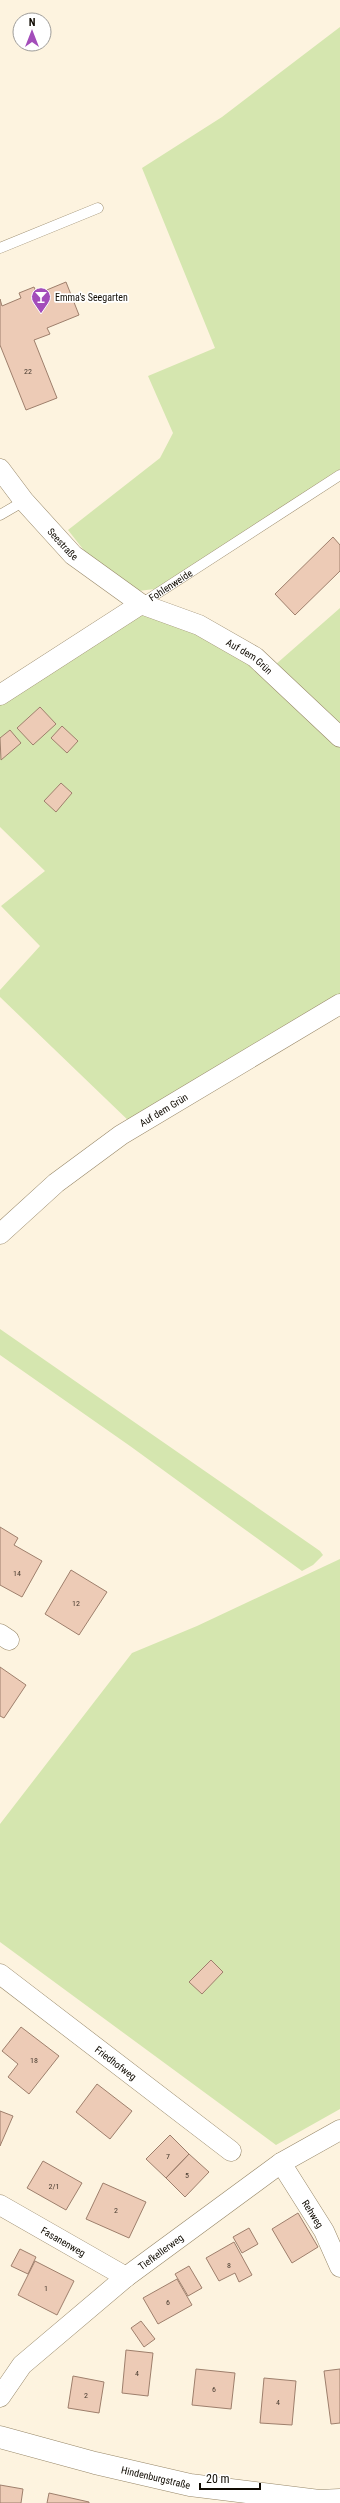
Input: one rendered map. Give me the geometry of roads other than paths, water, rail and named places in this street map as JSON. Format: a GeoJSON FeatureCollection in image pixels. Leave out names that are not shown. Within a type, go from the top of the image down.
{"type":"FeatureCollection","features":[{"type":"Feature","properties":{"kind":"street","name":"Seestraße"},"geometry":{"type":"LineString","coordinates":[[0,469],[24,501],[73,554],[141,604]]}},
{"type":"Feature","properties":{"kind":"street","name":"Fohlenweide"},"geometry":{"type":"LineString","coordinates":[[0,695],[141,604]]}},
{"type":"Feature","properties":{"kind":"street","name":"Auf dem Grün"},"geometry":{"type":"LineString","coordinates":[[141,604],[199,625],[255,657],[340,737]]}},
{"type":"Feature","properties":{"kind":"street","name":"Auf dem Grün"},"geometry":{"type":"LineString","coordinates":[[0,1234],[56,1183],[121,1135],[340,1004]]}},
{"type":"Feature","properties":{"kind":"street","name":"Friedhofweg"},"geometry":{"type":"LineString","coordinates":[[0,1974],[231,2151]]}},
{"type":"Feature","properties":{"kind":"street","name":"Tiefkellerweg"},"geometry":{"type":"LineString","coordinates":[[0,2397],[22,2365],[126,2277],[281,2163],[340,2130]]}},
{"type":"Feature","properties":{"kind":"street","name":"Rehweg"},"geometry":{"type":"LineString","coordinates":[[281,2163],[324,2231],[340,2267]]}},
{"type":"Feature","properties":{"kind":"street","name":"Fasanenweg"},"geometry":{"type":"LineString","coordinates":[[0,2205],[126,2277]]}},
{"type":"Feature","properties":{"kind":"street","name":"Hindenburgstraße"},"geometry":{"type":"LineString","coordinates":[[0,2437],[95,2463],[190,2485],[320,2500],[340,2500]]}},
{"type":"Feature","properties":{"kind":"lane"},"geometry":{"type":"LineString","coordinates":[[0,248],[98,208]]}},
{"type":"Feature","properties":{"kind":"lane","name":"Fohlenweide"},"geometry":{"type":"LineString","coordinates":[[141,604],[340,476]]}},
{"type":"Feature","properties":{"kind":"lane"},"geometry":{"type":"LineString","coordinates":[[0,515],[24,501]]}},
{"type":"Feature","properties":{"kind":"place","name":"Emma's Seegarten"},"geometry":{"type":"Point","coordinates":[41,314]}}]}
